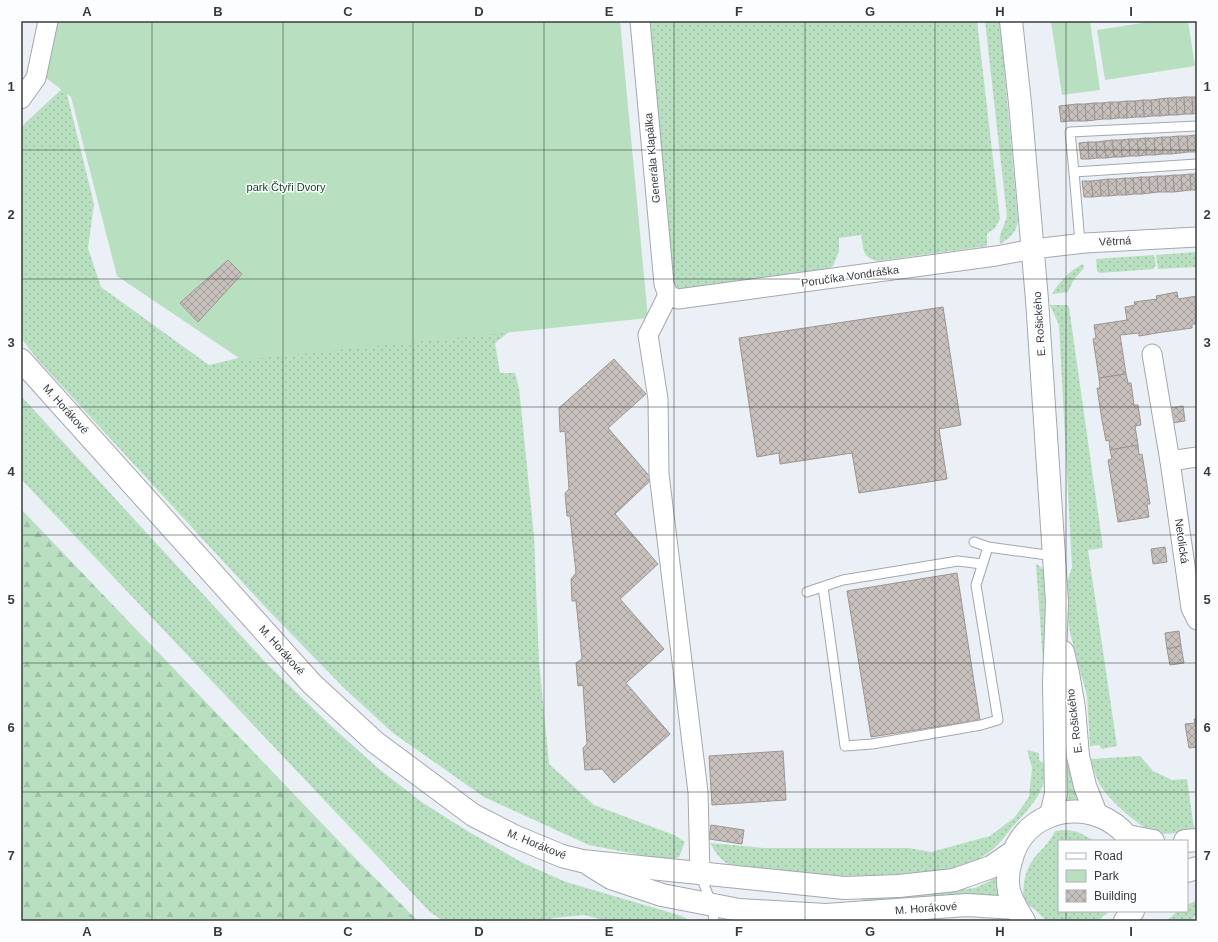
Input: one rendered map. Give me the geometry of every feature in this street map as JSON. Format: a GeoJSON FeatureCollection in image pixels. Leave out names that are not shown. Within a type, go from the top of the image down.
{"type":"FeatureCollection","features":[{"type":"Feature","properties":{"kind":"street"},"geometry":{"type":"LineString","coordinates":[[21,99],[36,78],[48,21]]}},
{"type":"Feature","properties":{"kind":"street","name":"Generála Klapálka"},"geometry":{"type":"LineString","coordinates":[[640,21],[664,284],[668,295]]}},
{"type":"Feature","properties":{"kind":"street","name":"E. Rošického"},"geometry":{"type":"LineString","coordinates":[[1011,21],[1033,248],[1054,556],[1056,628],[1054,683],[1056,794],[1051,815]]}},
{"type":"Feature","properties":{"kind":"street","name":"Větrná"},"geometry":{"type":"LineString","coordinates":[[1033,248],[1080,243],[1197,237]]}},
{"type":"Feature","properties":{"kind":"street","name":"Poručíka Vondráška"},"geometry":{"type":"LineString","coordinates":[[668,295],[678,299],[996,256],[1033,248]]}},
{"type":"Feature","properties":{"kind":"street"},"geometry":{"type":"LineString","coordinates":[[668,295],[648,335],[658,399],[659,474],[698,792],[700,874]]}},
{"type":"Feature","properties":{"kind":"street","name":"Netolická"},"geometry":{"type":"LineString","coordinates":[[1152,354],[1170,461],[1191,608],[1197,620]]}},
{"type":"Feature","properties":{"kind":"street","name":"M. Horákové"},"geometry":{"type":"LineString","coordinates":[[21,356],[27,367],[312,684],[375,742],[473,815],[514,836],[562,856],[582,861],[844,888],[899,886],[954,880],[991,867],[1013,852]]}},
{"type":"Feature","properties":{"kind":"street"},"geometry":{"type":"LineString","coordinates":[[1170,461],[1197,457]]}},
{"type":"Feature","properties":{"kind":"street","name":"E. Rošického"},"geometry":{"type":"LineString","coordinates":[[1056,628],[1068,673],[1074,708],[1078,756],[1085,786],[1096,814]]}},
{"type":"Feature","properties":{"kind":"street"},"geometry":{"type":"LineString","coordinates":[[1020,914],[1009,890],[1008,871],[1013,852],[1022,836],[1035,824],[1051,815],[1066,811],[1081,811],[1096,814],[1113,823],[1129,838],[1145,840]]}},
{"type":"Feature","properties":{"kind":"street","name":"M. Horákové"},"geometry":{"type":"LineString","coordinates":[[582,861],[611,878],[713,913],[739,910],[826,915],[967,905],[1020,914]]}},
{"type":"Feature","properties":{"kind":"street"},"geometry":{"type":"LineString","coordinates":[[1125,921],[1132,912]]}},
{"type":"Feature","properties":{"kind":"lane"},"geometry":{"type":"LineString","coordinates":[[1080,243],[1070,132],[1197,126]]}},
{"type":"Feature","properties":{"kind":"lane"},"geometry":{"type":"LineString","coordinates":[[1074,172],[1197,164]]}},
{"type":"Feature","properties":{"kind":"lane"},"geometry":{"type":"LineString","coordinates":[[974,542],[988,547],[1054,556]]}},
{"type":"Feature","properties":{"kind":"lane"},"geometry":{"type":"LineString","coordinates":[[823,586],[845,746],[872,744],[981,725],[998,720],[976,585],[988,547]]}},
{"type":"Feature","properties":{"kind":"lane"},"geometry":{"type":"LineString","coordinates":[[807,592],[843,580],[958,561],[982,564]]}},
{"type":"Feature","properties":{"kind":"lane"},"geometry":{"type":"LineString","coordinates":[[700,874],[713,913]]}},
{"type":"Feature","properties":{"kind":"green space","name":"park Čtyři Dvory"},"geometry":{"type":"Polygon","coordinates":[[[57,21],[620,21],[648,318],[242,360],[117,276],[71,97],[45,77],[57,21]]]}},
{"type":"Feature","properties":{"kind":"green space"},"geometry":{"type":"Polygon","coordinates":[[[648,21],[977,21],[1000,219],[995,228],[987,234],[987,246],[878,261],[869,258],[864,252],[861,235],[839,238],[839,251],[833,266],[822,273],[689,292],[679,289],[671,281],[648,21]]]}},
{"type":"Feature","properties":{"kind":"green space"},"geometry":{"type":"Polygon","coordinates":[[[985,21],[1000,21],[1018,221],[1016,229],[1012,235],[1000,244],[1001,233],[1007,216],[985,21]]]}},
{"type":"Feature","properties":{"kind":"green space"},"geometry":{"type":"Polygon","coordinates":[[[1090,21],[1100,90],[1062,95],[1051,22],[1090,21]]]}},
{"type":"Feature","properties":{"kind":"green space"},"geometry":{"type":"Polygon","coordinates":[[[1155,21],[1188,21],[1195,66],[1105,80],[1097,30],[1155,21]]]}},
{"type":"Feature","properties":{"kind":"green space"},"geometry":{"type":"Polygon","coordinates":[[[65,86],[94,204],[88,248],[101,287],[209,365],[574,280],[495,343],[500,373],[515,373],[519,388],[534,536],[539,662],[549,764],[594,805],[674,835],[685,842],[679,857],[666,860],[589,845],[484,797],[393,733],[344,688],[267,609],[39,361],[21,338],[21,127],[65,86]]]}},
{"type":"Feature","properties":{"kind":"green space"},"geometry":{"type":"Polygon","coordinates":[[[1197,252],[1197,267],[1158,269],[1156,255],[1197,252]]]}},
{"type":"Feature","properties":{"kind":"green space"},"geometry":{"type":"Polygon","coordinates":[[[1154,255],[1156,266],[1154,269],[1100,273],[1097,271],[1096,259],[1154,255]]]}},
{"type":"Feature","properties":{"kind":"green space"},"geometry":{"type":"Polygon","coordinates":[[[1083,264],[1084,268],[1073,281],[1068,292],[1052,294],[1065,277],[1083,264]]]}},
{"type":"Feature","properties":{"kind":"green space"},"geometry":{"type":"Polygon","coordinates":[[[1050,305],[1067,305],[1069,307],[1103,548],[1088,550],[1117,746],[1102,749],[1099,745],[1090,746],[1087,696],[1070,633],[1068,618],[1067,583],[1072,567],[1059,325],[1050,305]]]}},
{"type":"Feature","properties":{"kind":"green space"},"geometry":{"type":"Polygon","coordinates":[[[21,396],[267,664],[329,724],[380,770],[423,803],[469,832],[523,863],[566,882],[682,916],[690,921],[608,921],[584,915],[553,918],[544,921],[443,921],[429,911],[21,479],[21,396]]]}},
{"type":"Feature","properties":{"kind":"green space"},"geometry":{"type":"Polygon","coordinates":[[[21,509],[355,858],[418,921],[21,921],[21,509]]]}},
{"type":"Feature","properties":{"kind":"green space"},"geometry":{"type":"Polygon","coordinates":[[[1036,564],[1042,568],[1048,584],[1045,690],[1036,564]]]}},
{"type":"Feature","properties":{"kind":"green space"},"geometry":{"type":"Polygon","coordinates":[[[1027,750],[1039,753],[1039,760],[1043,763],[1047,763],[1044,782],[1036,798],[996,847],[979,859],[953,870],[860,876],[829,876],[787,873],[734,867],[720,857],[710,843],[765,848],[909,848],[931,852],[990,836],[1014,818],[1029,797],[1032,768],[1027,750]]]}},
{"type":"Feature","properties":{"kind":"green space"},"geometry":{"type":"Polygon","coordinates":[[[1140,756],[1153,771],[1172,780],[1187,779],[1194,829],[1169,834],[1154,832],[1132,819],[1104,791],[1097,779],[1091,759],[1140,756]]]}},
{"type":"Feature","properties":{"kind":"green space"},"geometry":{"type":"Polygon","coordinates":[[[1068,759],[1083,805],[1064,803],[1063,760],[1068,759]]]}},
{"type":"Feature","properties":{"kind":"green space"},"geometry":{"type":"Polygon","coordinates":[[[1067,830],[1078,832],[1093,840],[1058,840],[1058,912],[1108,912],[1098,921],[1047,921],[1033,908],[1024,903],[1024,880],[1028,868],[1055,831],[1067,830]]]}},
{"type":"Feature","properties":{"kind":"green space"},"geometry":{"type":"Polygon","coordinates":[[[1000,873],[999,895],[862,904],[862,899],[975,888],[990,881],[1000,873]]]}},
{"type":"Feature","properties":{"kind":"green space"},"geometry":{"type":"Polygon","coordinates":[[[1197,900],[1197,917],[1195,916],[1191,921],[1166,921],[1177,912],[1188,912],[1188,904],[1197,900]]]}},
{"type":"Feature","properties":{"kind":"building"},"geometry":{"type":"Polygon","coordinates":[[[1184,97],[1185,114],[1177,115],[1176,98],[1184,97]]]}},
{"type":"Feature","properties":{"kind":"building"},"geometry":{"type":"Polygon","coordinates":[[[1184,97],[1192,97],[1193,114],[1185,114],[1184,97]]]}},
{"type":"Feature","properties":{"kind":"building"},"geometry":{"type":"Polygon","coordinates":[[[1192,97],[1197,97],[1197,113],[1193,114],[1192,97]]]}},
{"type":"Feature","properties":{"kind":"building"},"geometry":{"type":"Polygon","coordinates":[[[1168,98],[1169,115],[1160,116],[1159,99],[1168,98]]]}},
{"type":"Feature","properties":{"kind":"building"},"geometry":{"type":"Polygon","coordinates":[[[1168,98],[1176,98],[1177,115],[1169,115],[1168,98]]]}},
{"type":"Feature","properties":{"kind":"building"},"geometry":{"type":"Polygon","coordinates":[[[1159,99],[1160,116],[1152,116],[1151,100],[1159,99]]]}},
{"type":"Feature","properties":{"kind":"building"},"geometry":{"type":"Polygon","coordinates":[[[1143,100],[1151,100],[1152,116],[1144,117],[1143,100]]]}},
{"type":"Feature","properties":{"kind":"building"},"geometry":{"type":"Polygon","coordinates":[[[1143,100],[1144,117],[1136,117],[1135,101],[1143,100]]]}},
{"type":"Feature","properties":{"kind":"building"},"geometry":{"type":"Polygon","coordinates":[[[1127,101],[1127,118],[1119,118],[1118,102],[1127,101]]]}},
{"type":"Feature","properties":{"kind":"building"},"geometry":{"type":"Polygon","coordinates":[[[1127,101],[1135,101],[1136,117],[1127,118],[1127,101]]]}},
{"type":"Feature","properties":{"kind":"building"},"geometry":{"type":"Polygon","coordinates":[[[1110,102],[1111,119],[1103,119],[1102,103],[1110,102]]]}},
{"type":"Feature","properties":{"kind":"building"},"geometry":{"type":"Polygon","coordinates":[[[1110,102],[1118,102],[1119,118],[1111,119],[1110,102]]]}},
{"type":"Feature","properties":{"kind":"building"},"geometry":{"type":"Polygon","coordinates":[[[1094,103],[1095,120],[1086,121],[1085,104],[1094,103]]]}},
{"type":"Feature","properties":{"kind":"building"},"geometry":{"type":"Polygon","coordinates":[[[1094,103],[1102,103],[1103,119],[1095,120],[1094,103]]]}},
{"type":"Feature","properties":{"kind":"building"},"geometry":{"type":"Polygon","coordinates":[[[1077,104],[1085,104],[1086,121],[1078,121],[1077,104]]]}},
{"type":"Feature","properties":{"kind":"building"},"geometry":{"type":"Polygon","coordinates":[[[1077,104],[1078,121],[1070,121],[1068,105],[1077,104]]]}},
{"type":"Feature","properties":{"kind":"building"},"geometry":{"type":"Polygon","coordinates":[[[1068,105],[1070,121],[1061,122],[1059,106],[1068,105]]]}},
{"type":"Feature","properties":{"kind":"building"},"geometry":{"type":"Polygon","coordinates":[[[1195,135],[1196,152],[1188,152],[1187,136],[1195,135]]]}},
{"type":"Feature","properties":{"kind":"building"},"geometry":{"type":"Polygon","coordinates":[[[1178,136],[1180,153],[1171,154],[1170,137],[1178,136]]]}},
{"type":"Feature","properties":{"kind":"building"},"geometry":{"type":"Polygon","coordinates":[[[1178,136],[1187,136],[1188,152],[1180,153],[1178,136]]]}},
{"type":"Feature","properties":{"kind":"building"},"geometry":{"type":"Polygon","coordinates":[[[1162,137],[1163,154],[1155,155],[1154,138],[1162,137]]]}},
{"type":"Feature","properties":{"kind":"building"},"geometry":{"type":"Polygon","coordinates":[[[1162,137],[1170,137],[1171,154],[1163,154],[1162,137]]]}},
{"type":"Feature","properties":{"kind":"building"},"geometry":{"type":"Polygon","coordinates":[[[1145,138],[1147,155],[1139,156],[1137,139],[1145,138]]]}},
{"type":"Feature","properties":{"kind":"building"},"geometry":{"type":"Polygon","coordinates":[[[1145,138],[1154,138],[1155,155],[1147,155],[1145,138]]]}},
{"type":"Feature","properties":{"kind":"building"},"geometry":{"type":"Polygon","coordinates":[[[1129,139],[1130,156],[1122,157],[1121,140],[1129,139]]]}},
{"type":"Feature","properties":{"kind":"building"},"geometry":{"type":"Polygon","coordinates":[[[1129,139],[1137,139],[1139,156],[1130,156],[1129,139]]]}},
{"type":"Feature","properties":{"kind":"building"},"geometry":{"type":"Polygon","coordinates":[[[1112,140],[1121,140],[1122,157],[1114,157],[1112,140]]]}},
{"type":"Feature","properties":{"kind":"building"},"geometry":{"type":"Polygon","coordinates":[[[1112,140],[1114,157],[1106,158],[1104,141],[1112,140]]]}},
{"type":"Feature","properties":{"kind":"building"},"geometry":{"type":"Polygon","coordinates":[[[1104,141],[1106,158],[1097,158],[1096,142],[1104,141]]]}},
{"type":"Feature","properties":{"kind":"building"},"geometry":{"type":"Polygon","coordinates":[[[1088,142],[1089,159],[1081,159],[1079,143],[1088,142]]]}},
{"type":"Feature","properties":{"kind":"building"},"geometry":{"type":"Polygon","coordinates":[[[1088,142],[1096,142],[1097,158],[1089,159],[1088,142]]]}},
{"type":"Feature","properties":{"kind":"building"},"geometry":{"type":"Polygon","coordinates":[[[1190,174],[1191,190],[1182,191],[1181,175],[1190,174]]]}},
{"type":"Feature","properties":{"kind":"building"},"geometry":{"type":"Polygon","coordinates":[[[1190,174],[1197,174],[1197,190],[1191,190],[1190,174]]]}},
{"type":"Feature","properties":{"kind":"building"},"geometry":{"type":"Polygon","coordinates":[[[1173,175],[1181,175],[1182,191],[1174,192],[1173,175]]]}},
{"type":"Feature","properties":{"kind":"building"},"geometry":{"type":"Polygon","coordinates":[[[1173,175],[1174,192],[1166,192],[1165,176],[1173,175]]]}},
{"type":"Feature","properties":{"kind":"building"},"geometry":{"type":"Polygon","coordinates":[[[1157,176],[1165,176],[1166,192],[1158,192],[1157,176]]]}},
{"type":"Feature","properties":{"kind":"building"},"geometry":{"type":"Polygon","coordinates":[[[1157,176],[1158,192],[1150,193],[1149,177],[1157,176]]]}},
{"type":"Feature","properties":{"kind":"building"},"geometry":{"type":"Polygon","coordinates":[[[1141,177],[1149,177],[1150,193],[1142,194],[1141,177]]]}},
{"type":"Feature","properties":{"kind":"building"},"geometry":{"type":"Polygon","coordinates":[[[1141,177],[1142,194],[1134,194],[1133,178],[1141,177]]]}},
{"type":"Feature","properties":{"kind":"building"},"geometry":{"type":"Polygon","coordinates":[[[1125,178],[1133,178],[1134,194],[1126,195],[1125,178]]]}},
{"type":"Feature","properties":{"kind":"building"},"geometry":{"type":"Polygon","coordinates":[[[1125,178],[1126,195],[1117,195],[1116,179],[1125,178]]]}},
{"type":"Feature","properties":{"kind":"building"},"geometry":{"type":"Polygon","coordinates":[[[1108,179],[1109,196],[1101,196],[1100,180],[1108,179]]]}},
{"type":"Feature","properties":{"kind":"building"},"geometry":{"type":"Polygon","coordinates":[[[1108,179],[1116,179],[1117,195],[1109,196],[1108,179]]]}},
{"type":"Feature","properties":{"kind":"building"},"geometry":{"type":"Polygon","coordinates":[[[1100,180],[1101,196],[1093,197],[1091,181],[1100,180]]]}},
{"type":"Feature","properties":{"kind":"building"},"geometry":{"type":"Polygon","coordinates":[[[1082,181],[1091,181],[1093,197],[1084,197],[1082,181]]]}},
{"type":"Feature","properties":{"kind":"building"},"geometry":{"type":"Polygon","coordinates":[[[228,260],[242,274],[198,322],[180,303],[228,260]]]}},
{"type":"Feature","properties":{"kind":"building"},"geometry":{"type":"Polygon","coordinates":[[[1177,292],[1178,299],[1197,296],[1197,324],[1192,324],[1192,328],[1139,336],[1139,333],[1120,335],[1126,374],[1099,378],[1093,339],[1096,338],[1094,325],[1127,320],[1125,307],[1135,305],[1134,302],[1157,299],[1156,296],[1177,292]]]}},
{"type":"Feature","properties":{"kind":"building"},"geometry":{"type":"Polygon","coordinates":[[[943,307],[961,425],[939,429],[947,479],[859,493],[852,453],[780,464],[779,453],[757,457],[739,338],[943,307]]]}},
{"type":"Feature","properties":{"kind":"building"},"geometry":{"type":"Polygon","coordinates":[[[614,359],[646,394],[608,428],[652,479],[615,514],[658,564],[620,599],[664,649],[626,683],[670,734],[614,783],[602,769],[585,770],[583,748],[587,744],[583,685],[578,686],[576,663],[582,659],[576,601],[572,601],[571,579],[576,573],[570,516],[567,516],[565,493],[569,489],[565,431],[560,432],[559,408],[614,359]]]}},
{"type":"Feature","properties":{"kind":"building"},"geometry":{"type":"Polygon","coordinates":[[[1126,374],[1128,383],[1131,383],[1134,405],[1138,405],[1141,425],[1135,426],[1138,445],[1110,450],[1109,440],[1106,441],[1097,388],[1100,388],[1099,378],[1126,374]]]}},
{"type":"Feature","properties":{"kind":"building"},"geometry":{"type":"Polygon","coordinates":[[[1183,406],[1185,421],[1172,423],[1169,408],[1183,406]]]}},
{"type":"Feature","properties":{"kind":"building"},"geometry":{"type":"Polygon","coordinates":[[[1138,445],[1139,455],[1142,454],[1150,504],[1147,504],[1149,517],[1118,522],[1108,460],[1112,459],[1110,450],[1138,445]]]}},
{"type":"Feature","properties":{"kind":"building"},"geometry":{"type":"Polygon","coordinates":[[[1165,547],[1167,562],[1153,564],[1151,549],[1165,547]]]}},
{"type":"Feature","properties":{"kind":"building"},"geometry":{"type":"Polygon","coordinates":[[[957,573],[980,720],[871,737],[847,591],[957,573]]]}},
{"type":"Feature","properties":{"kind":"building"},"geometry":{"type":"Polygon","coordinates":[[[1179,631],[1181,646],[1167,649],[1165,633],[1179,631]]]}},
{"type":"Feature","properties":{"kind":"building"},"geometry":{"type":"Polygon","coordinates":[[[1181,646],[1184,663],[1170,665],[1167,649],[1181,646]]]}},
{"type":"Feature","properties":{"kind":"building"},"geometry":{"type":"Polygon","coordinates":[[[1194,719],[1197,719],[1197,747],[1189,748],[1185,724],[1195,723],[1194,719]]]}},
{"type":"Feature","properties":{"kind":"building"},"geometry":{"type":"Polygon","coordinates":[[[783,751],[786,800],[712,805],[709,756],[783,751]]]}},
{"type":"Feature","properties":{"kind":"building"},"geometry":{"type":"Polygon","coordinates":[[[711,825],[744,830],[742,844],[709,839],[711,825]]]}}]}
